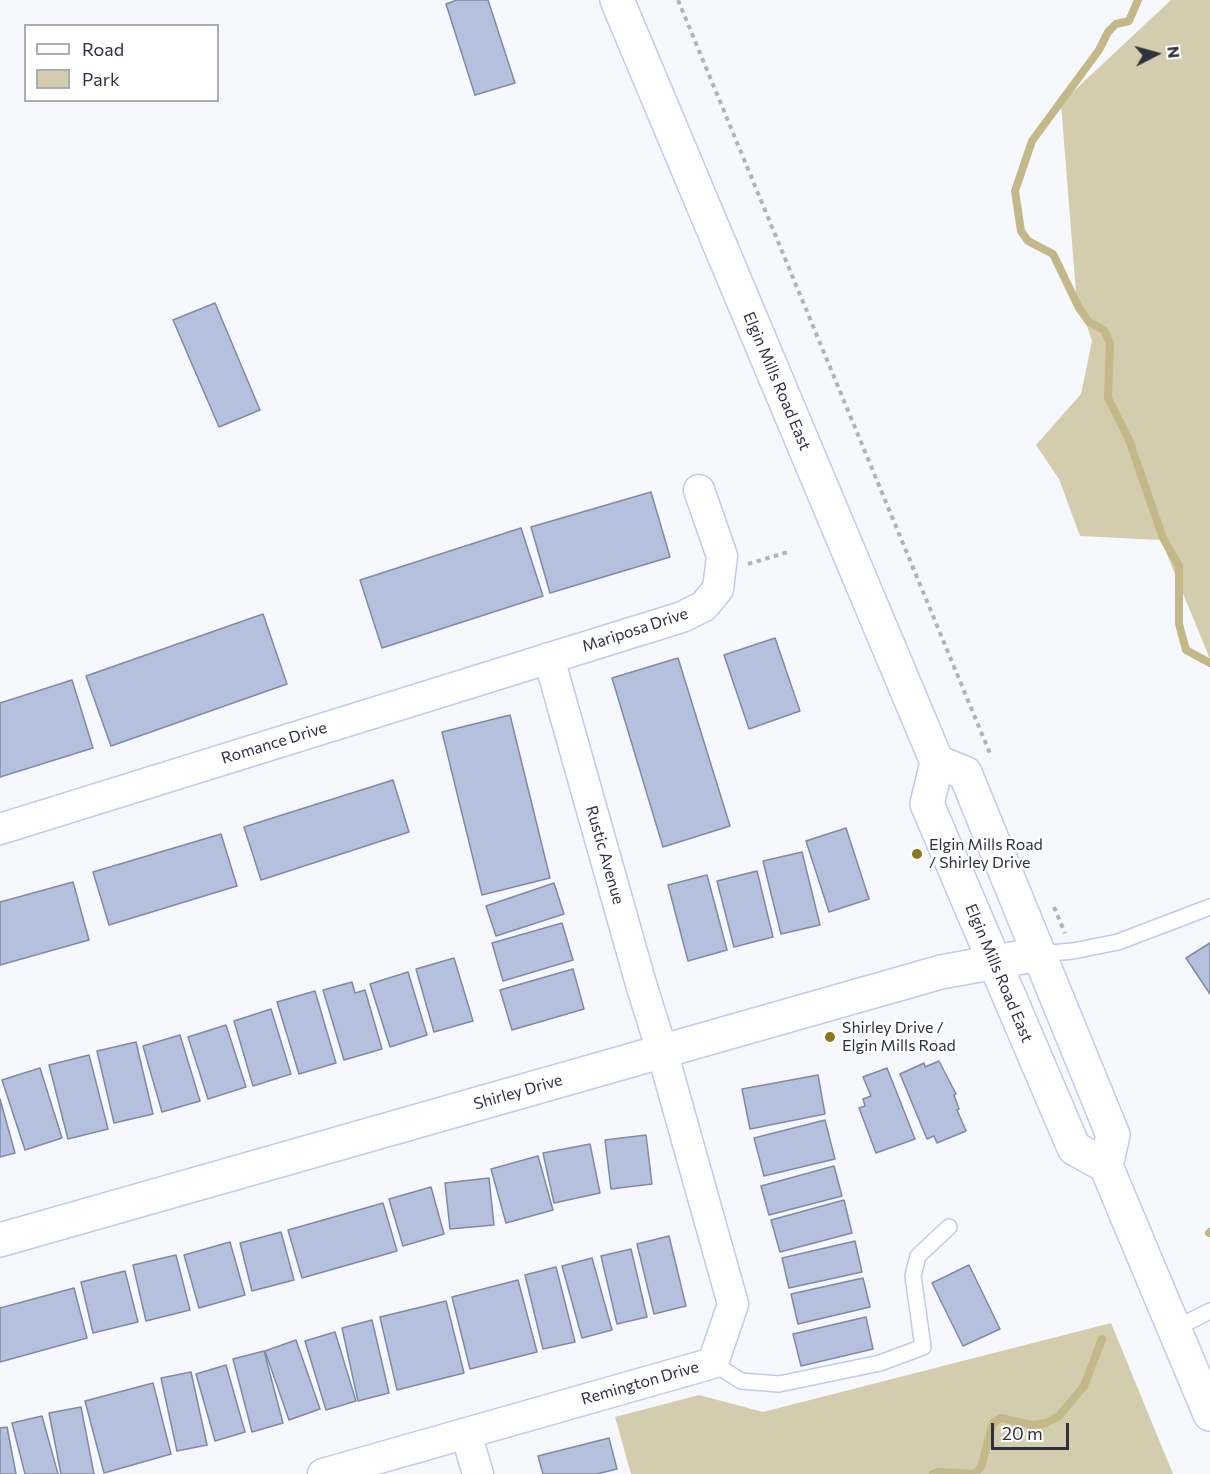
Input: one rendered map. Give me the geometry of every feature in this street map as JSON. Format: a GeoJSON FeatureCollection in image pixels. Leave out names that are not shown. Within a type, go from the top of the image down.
{"type":"FeatureCollection","features":[{"type":"Feature","properties":{"kind":"main road","name":"Elgin Mills Road East"},"geometry":{"type":"LineString","coordinates":[[617,0],[937,762],[927,804],[1074,1148],[1106,1166]]}},
{"type":"Feature","properties":{"kind":"main road"},"geometry":{"type":"LineString","coordinates":[[937,762],[964,773],[1113,1135],[1106,1166],[1210,1414]]}},
{"type":"Feature","properties":{"kind":"main road","name":"Shirley Drive"},"geometry":{"type":"LineString","coordinates":[[0,1240],[941,972],[1039,954]]}},
{"type":"Feature","properties":{"kind":"street","name":"Mariposa Drive"},"geometry":{"type":"LineString","coordinates":[[549,658],[682,616],[704,606],[718,590],[722,556],[699,490]]}},
{"type":"Feature","properties":{"kind":"street","name":"Romance Drive"},"geometry":{"type":"LineString","coordinates":[[0,829],[549,658]]}},
{"type":"Feature","properties":{"kind":"street","name":"Rustic Avenue"},"geometry":{"type":"LineString","coordinates":[[549,658],[662,1051]]}},
{"type":"Feature","properties":{"kind":"street","name":"Remington Drive"},"geometry":{"type":"LineString","coordinates":[[323,1474],[713,1363],[733,1304],[662,1051]]}},
{"type":"Feature","properties":{"kind":"street"},"geometry":{"type":"LineString","coordinates":[[466,1433],[478,1474]]}},
{"type":"Feature","properties":{"kind":"lane"},"geometry":{"type":"LineString","coordinates":[[1039,954],[1073,951],[1118,942],[1210,907]]}},
{"type":"Feature","properties":{"kind":"lane"},"geometry":{"type":"LineString","coordinates":[[713,1363],[741,1381],[779,1384],[880,1363],[923,1347],[913,1276],[918,1256],[949,1227]]}},
{"type":"Feature","properties":{"kind":"lane"},"geometry":{"type":"LineString","coordinates":[[1174,1329],[1210,1311]]}},
{"type":"Feature","properties":{"kind":"path"},"geometry":{"type":"LineString","coordinates":[[678,0],[994,764]]}},
{"type":"Feature","properties":{"kind":"path"},"geometry":{"type":"LineString","coordinates":[[744,565],[788,552]]}},
{"type":"Feature","properties":{"kind":"path"},"geometry":{"type":"LineString","coordinates":[[1050,896],[1064,928]]}},
{"type":"Feature","properties":{"kind":"green space"},"geometry":{"type":"Polygon","coordinates":[[[1171,0],[1210,0],[1210,659],[1161,540],[1080,536],[1059,479],[1036,445],[1081,394],[1092,341],[1076,293],[1061,103],[1171,0]]]}},
{"type":"Feature","properties":{"kind":"green space"},"geometry":{"type":"Polygon","coordinates":[[[1111,1323],[1173,1474],[631,1474],[615,1417],[699,1395],[763,1412],[1111,1323]]]}},
{"type":"Feature","properties":{"kind":"building"},"geometry":{"type":"Polygon","coordinates":[[[457,0],[488,0],[515,83],[475,95],[446,4],[457,0]]]}},
{"type":"Feature","properties":{"kind":"building"},"geometry":{"type":"Polygon","coordinates":[[[215,303],[260,410],[219,427],[173,320],[215,303]]]}},
{"type":"Feature","properties":{"kind":"building"},"geometry":{"type":"Polygon","coordinates":[[[651,492],[670,557],[550,593],[531,527],[651,492]]]}},
{"type":"Feature","properties":{"kind":"building"},"geometry":{"type":"Polygon","coordinates":[[[521,528],[543,596],[382,648],[360,580],[521,528]]]}},
{"type":"Feature","properties":{"kind":"building"},"geometry":{"type":"Polygon","coordinates":[[[263,614],[287,684],[111,746],[86,676],[263,614]]]}},
{"type":"Feature","properties":{"kind":"building"},"geometry":{"type":"Polygon","coordinates":[[[775,638],[800,711],[749,729],[724,655],[775,638]]]}},
{"type":"Feature","properties":{"kind":"building"},"geometry":{"type":"Polygon","coordinates":[[[678,658],[730,826],[663,847],[612,678],[678,658]]]}},
{"type":"Feature","properties":{"kind":"building"},"geometry":{"type":"Polygon","coordinates":[[[72,680],[93,748],[0,777],[0,703],[72,680]]]}},
{"type":"Feature","properties":{"kind":"building"},"geometry":{"type":"Polygon","coordinates":[[[510,715],[550,878],[482,895],[442,732],[510,715]]]}},
{"type":"Feature","properties":{"kind":"building"},"geometry":{"type":"Polygon","coordinates":[[[393,780],[409,832],[261,880],[244,827],[393,780]]]}},
{"type":"Feature","properties":{"kind":"building"},"geometry":{"type":"Polygon","coordinates":[[[846,828],[869,899],[829,912],[806,841],[846,828]]]}},
{"type":"Feature","properties":{"kind":"building"},"geometry":{"type":"Polygon","coordinates":[[[221,834],[237,886],[109,925],[93,872],[221,834]]]}},
{"type":"Feature","properties":{"kind":"building"},"geometry":{"type":"Polygon","coordinates":[[[802,852],[820,925],[781,934],[763,861],[802,852]]]}},
{"type":"Feature","properties":{"kind":"building"},"geometry":{"type":"Polygon","coordinates":[[[757,871],[773,937],[734,947],[717,881],[757,871]]]}},
{"type":"Feature","properties":{"kind":"building"},"geometry":{"type":"Polygon","coordinates":[[[707,875],[727,950],[688,961],[668,885],[707,875]]]}},
{"type":"Feature","properties":{"kind":"building"},"geometry":{"type":"Polygon","coordinates":[[[73,882],[89,940],[0,965],[0,902],[73,882]]]}},
{"type":"Feature","properties":{"kind":"building"},"geometry":{"type":"Polygon","coordinates":[[[554,883],[564,914],[496,936],[486,906],[554,883]]]}},
{"type":"Feature","properties":{"kind":"building"},"geometry":{"type":"Polygon","coordinates":[[[562,923],[573,960],[503,981],[492,943],[562,923]]]}},
{"type":"Feature","properties":{"kind":"building"},"geometry":{"type":"Polygon","coordinates":[[[1210,943],[1210,994],[1186,958],[1210,943]]]}},
{"type":"Feature","properties":{"kind":"building"},"geometry":{"type":"Polygon","coordinates":[[[454,958],[473,1021],[434,1032],[416,969],[454,958]]]}},
{"type":"Feature","properties":{"kind":"building"},"geometry":{"type":"Polygon","coordinates":[[[573,969],[584,1009],[512,1030],[500,990],[573,969]]]}},
{"type":"Feature","properties":{"kind":"building"},"geometry":{"type":"Polygon","coordinates":[[[408,972],[427,1035],[390,1047],[370,984],[408,972]]]}},
{"type":"Feature","properties":{"kind":"building"},"geometry":{"type":"Polygon","coordinates":[[[352,982],[355,993],[365,990],[382,1049],[344,1060],[323,990],[352,982]]]}},
{"type":"Feature","properties":{"kind":"building"},"geometry":{"type":"Polygon","coordinates":[[[315,991],[336,1063],[299,1074],[277,1002],[315,991]]]}},
{"type":"Feature","properties":{"kind":"building"},"geometry":{"type":"Polygon","coordinates":[[[271,1009],[291,1074],[253,1086],[234,1021],[271,1009]]]}},
{"type":"Feature","properties":{"kind":"building"},"geometry":{"type":"Polygon","coordinates":[[[226,1025],[246,1087],[208,1099],[188,1037],[226,1025]]]}},
{"type":"Feature","properties":{"kind":"building"},"geometry":{"type":"Polygon","coordinates":[[[180,1035],[200,1101],[162,1112],[143,1046],[180,1035]]]}},
{"type":"Feature","properties":{"kind":"building"},"geometry":{"type":"Polygon","coordinates":[[[136,1042],[153,1114],[114,1123],[97,1051],[136,1042]]]}},
{"type":"Feature","properties":{"kind":"building"},"geometry":{"type":"Polygon","coordinates":[[[89,1055],[108,1129],[68,1139],[49,1065],[89,1055]]]}},
{"type":"Feature","properties":{"kind":"building"},"geometry":{"type":"Polygon","coordinates":[[[939,1061],[956,1094],[954,1095],[959,1109],[957,1110],[966,1131],[937,1143],[934,1136],[927,1139],[900,1074],[924,1063],[925,1067],[939,1061]]]}},
{"type":"Feature","properties":{"kind":"building"},"geometry":{"type":"Polygon","coordinates":[[[40,1068],[62,1138],[25,1150],[2,1080],[40,1068]]]}},
{"type":"Feature","properties":{"kind":"building"},"geometry":{"type":"Polygon","coordinates":[[[887,1068],[915,1139],[876,1153],[859,1108],[865,1106],[863,1099],[871,1096],[863,1077],[887,1068]]]}},
{"type":"Feature","properties":{"kind":"building"},"geometry":{"type":"Polygon","coordinates":[[[818,1075],[825,1114],[750,1129],[742,1089],[818,1075]]]}},
{"type":"Feature","properties":{"kind":"building"},"geometry":{"type":"Polygon","coordinates":[[[0,1099],[15,1153],[0,1157],[0,1099]]]}},
{"type":"Feature","properties":{"kind":"building"},"geometry":{"type":"Polygon","coordinates":[[[825,1120],[835,1159],[764,1176],[754,1138],[825,1120]]]}},
{"type":"Feature","properties":{"kind":"building"},"geometry":{"type":"Polygon","coordinates":[[[646,1135],[652,1184],[611,1189],[605,1140],[646,1135]]]}},
{"type":"Feature","properties":{"kind":"building"},"geometry":{"type":"Polygon","coordinates":[[[590,1144],[600,1193],[554,1203],[543,1153],[590,1144]]]}},
{"type":"Feature","properties":{"kind":"building"},"geometry":{"type":"Polygon","coordinates":[[[538,1156],[553,1210],[506,1223],[491,1169],[538,1156]]]}},
{"type":"Feature","properties":{"kind":"building"},"geometry":{"type":"Polygon","coordinates":[[[834,1166],[842,1196],[769,1215],[761,1186],[834,1166]]]}},
{"type":"Feature","properties":{"kind":"building"},"geometry":{"type":"Polygon","coordinates":[[[489,1178],[494,1225],[450,1229],[445,1183],[489,1178]]]}},
{"type":"Feature","properties":{"kind":"building"},"geometry":{"type":"Polygon","coordinates":[[[431,1187],[444,1234],[403,1246],[389,1199],[431,1187]]]}},
{"type":"Feature","properties":{"kind":"building"},"geometry":{"type":"Polygon","coordinates":[[[844,1200],[852,1233],[780,1252],[771,1220],[844,1200]]]}},
{"type":"Feature","properties":{"kind":"building"},"geometry":{"type":"Polygon","coordinates":[[[383,1203],[397,1251],[302,1278],[288,1230],[383,1203]]]}},
{"type":"Feature","properties":{"kind":"building"},"geometry":{"type":"Polygon","coordinates":[[[281,1232],[294,1280],[252,1291],[240,1243],[281,1232]]]}},
{"type":"Feature","properties":{"kind":"building"},"geometry":{"type":"Polygon","coordinates":[[[669,1236],[686,1306],[654,1314],[637,1244],[669,1236]]]}},
{"type":"Feature","properties":{"kind":"building"},"geometry":{"type":"Polygon","coordinates":[[[855,1241],[862,1272],[789,1288],[782,1258],[855,1241]]]}},
{"type":"Feature","properties":{"kind":"building"},"geometry":{"type":"Polygon","coordinates":[[[230,1242],[245,1295],[199,1308],[184,1255],[230,1242]]]}},
{"type":"Feature","properties":{"kind":"building"},"geometry":{"type":"Polygon","coordinates":[[[631,1249],[647,1317],[617,1324],[601,1256],[631,1249]]]}},
{"type":"Feature","properties":{"kind":"building"},"geometry":{"type":"Polygon","coordinates":[[[176,1255],[190,1310],[146,1321],[133,1265],[176,1255]]]}},
{"type":"Feature","properties":{"kind":"building"},"geometry":{"type":"Polygon","coordinates":[[[592,1258],[612,1330],[582,1338],[562,1266],[592,1258]]]}},
{"type":"Feature","properties":{"kind":"building"},"geometry":{"type":"Polygon","coordinates":[[[969,1265],[1000,1329],[963,1346],[932,1283],[969,1265]]]}},
{"type":"Feature","properties":{"kind":"building"},"geometry":{"type":"Polygon","coordinates":[[[556,1267],[575,1342],[543,1349],[525,1275],[556,1267]]]}},
{"type":"Feature","properties":{"kind":"building"},"geometry":{"type":"Polygon","coordinates":[[[125,1271],[138,1322],[93,1333],[81,1282],[125,1271]]]}},
{"type":"Feature","properties":{"kind":"building"},"geometry":{"type":"Polygon","coordinates":[[[863,1278],[870,1307],[798,1324],[791,1294],[863,1278]]]}},
{"type":"Feature","properties":{"kind":"building"},"geometry":{"type":"Polygon","coordinates":[[[518,1280],[537,1352],[470,1369],[452,1297],[518,1280]]]}},
{"type":"Feature","properties":{"kind":"building"},"geometry":{"type":"Polygon","coordinates":[[[74,1288],[87,1338],[0,1362],[0,1308],[74,1288]]]}},
{"type":"Feature","properties":{"kind":"building"},"geometry":{"type":"Polygon","coordinates":[[[446,1301],[464,1373],[397,1390],[380,1317],[446,1301]]]}},
{"type":"Feature","properties":{"kind":"building"},"geometry":{"type":"Polygon","coordinates":[[[866,1317],[873,1349],[801,1366],[793,1334],[866,1317]]]}},
{"type":"Feature","properties":{"kind":"building"},"geometry":{"type":"Polygon","coordinates":[[[372,1320],[389,1393],[358,1401],[342,1328],[372,1320]]]}},
{"type":"Feature","properties":{"kind":"building"},"geometry":{"type":"Polygon","coordinates":[[[335,1332],[356,1401],[326,1410],[305,1341],[335,1332]]]}},
{"type":"Feature","properties":{"kind":"building"},"geometry":{"type":"Polygon","coordinates":[[[296,1340],[320,1409],[289,1420],[265,1351],[296,1340]]]}},
{"type":"Feature","properties":{"kind":"building"},"geometry":{"type":"Polygon","coordinates":[[[264,1351],[283,1423],[252,1432],[233,1359],[264,1351]]]}},
{"type":"Feature","properties":{"kind":"building"},"geometry":{"type":"Polygon","coordinates":[[[226,1365],[245,1432],[215,1441],[196,1374],[226,1365]]]}},
{"type":"Feature","properties":{"kind":"building"},"geometry":{"type":"Polygon","coordinates":[[[191,1372],[207,1445],[177,1451],[161,1378],[191,1372]]]}},
{"type":"Feature","properties":{"kind":"building"},"geometry":{"type":"Polygon","coordinates":[[[153,1383],[171,1454],[104,1473],[85,1401],[153,1383]]]}},
{"type":"Feature","properties":{"kind":"building"},"geometry":{"type":"Polygon","coordinates":[[[81,1407],[94,1474],[61,1474],[49,1413],[81,1407]]]}},
{"type":"Feature","properties":{"kind":"building"},"geometry":{"type":"Polygon","coordinates":[[[42,1416],[58,1474],[25,1474],[12,1423],[42,1416]]]}},
{"type":"Feature","properties":{"kind":"building"},"geometry":{"type":"Polygon","coordinates":[[[7,1427],[16,1474],[0,1474],[0,1428],[7,1427]]]}},
{"type":"Feature","properties":{"kind":"building"},"geometry":{"type":"Polygon","coordinates":[[[609,1438],[617,1469],[597,1474],[543,1474],[538,1456],[609,1438]]]}},
{"type":"Feature","properties":{"kind":"waterway"},"geometry":{"type":"LineString","coordinates":[[1138,0],[1129,21],[1116,24],[1108,32],[1099,50],[1032,141],[1015,191],[1021,231],[1028,241],[1053,254],[1079,308],[1089,322],[1104,330],[1110,343],[1108,398],[1129,440],[1163,538],[1179,566],[1179,624],[1186,650],[1210,663]]}},
{"type":"Feature","properties":{"kind":"waterway"},"geometry":{"type":"LineString","coordinates":[[933,1474],[938,1472],[975,1474],[981,1467],[993,1423],[1001,1418],[1032,1425],[1046,1423],[1059,1416],[1084,1386],[1102,1339]]}},
{"type":"Feature","properties":{"kind":"place","name":"Elgin Mills Road / Shirley Drive"},"geometry":{"type":"Point","coordinates":[917,854]}},
{"type":"Feature","properties":{"kind":"place","name":"Shirley Drive / Elgin Mills Road"},"geometry":{"type":"Point","coordinates":[830,1037]}}]}
